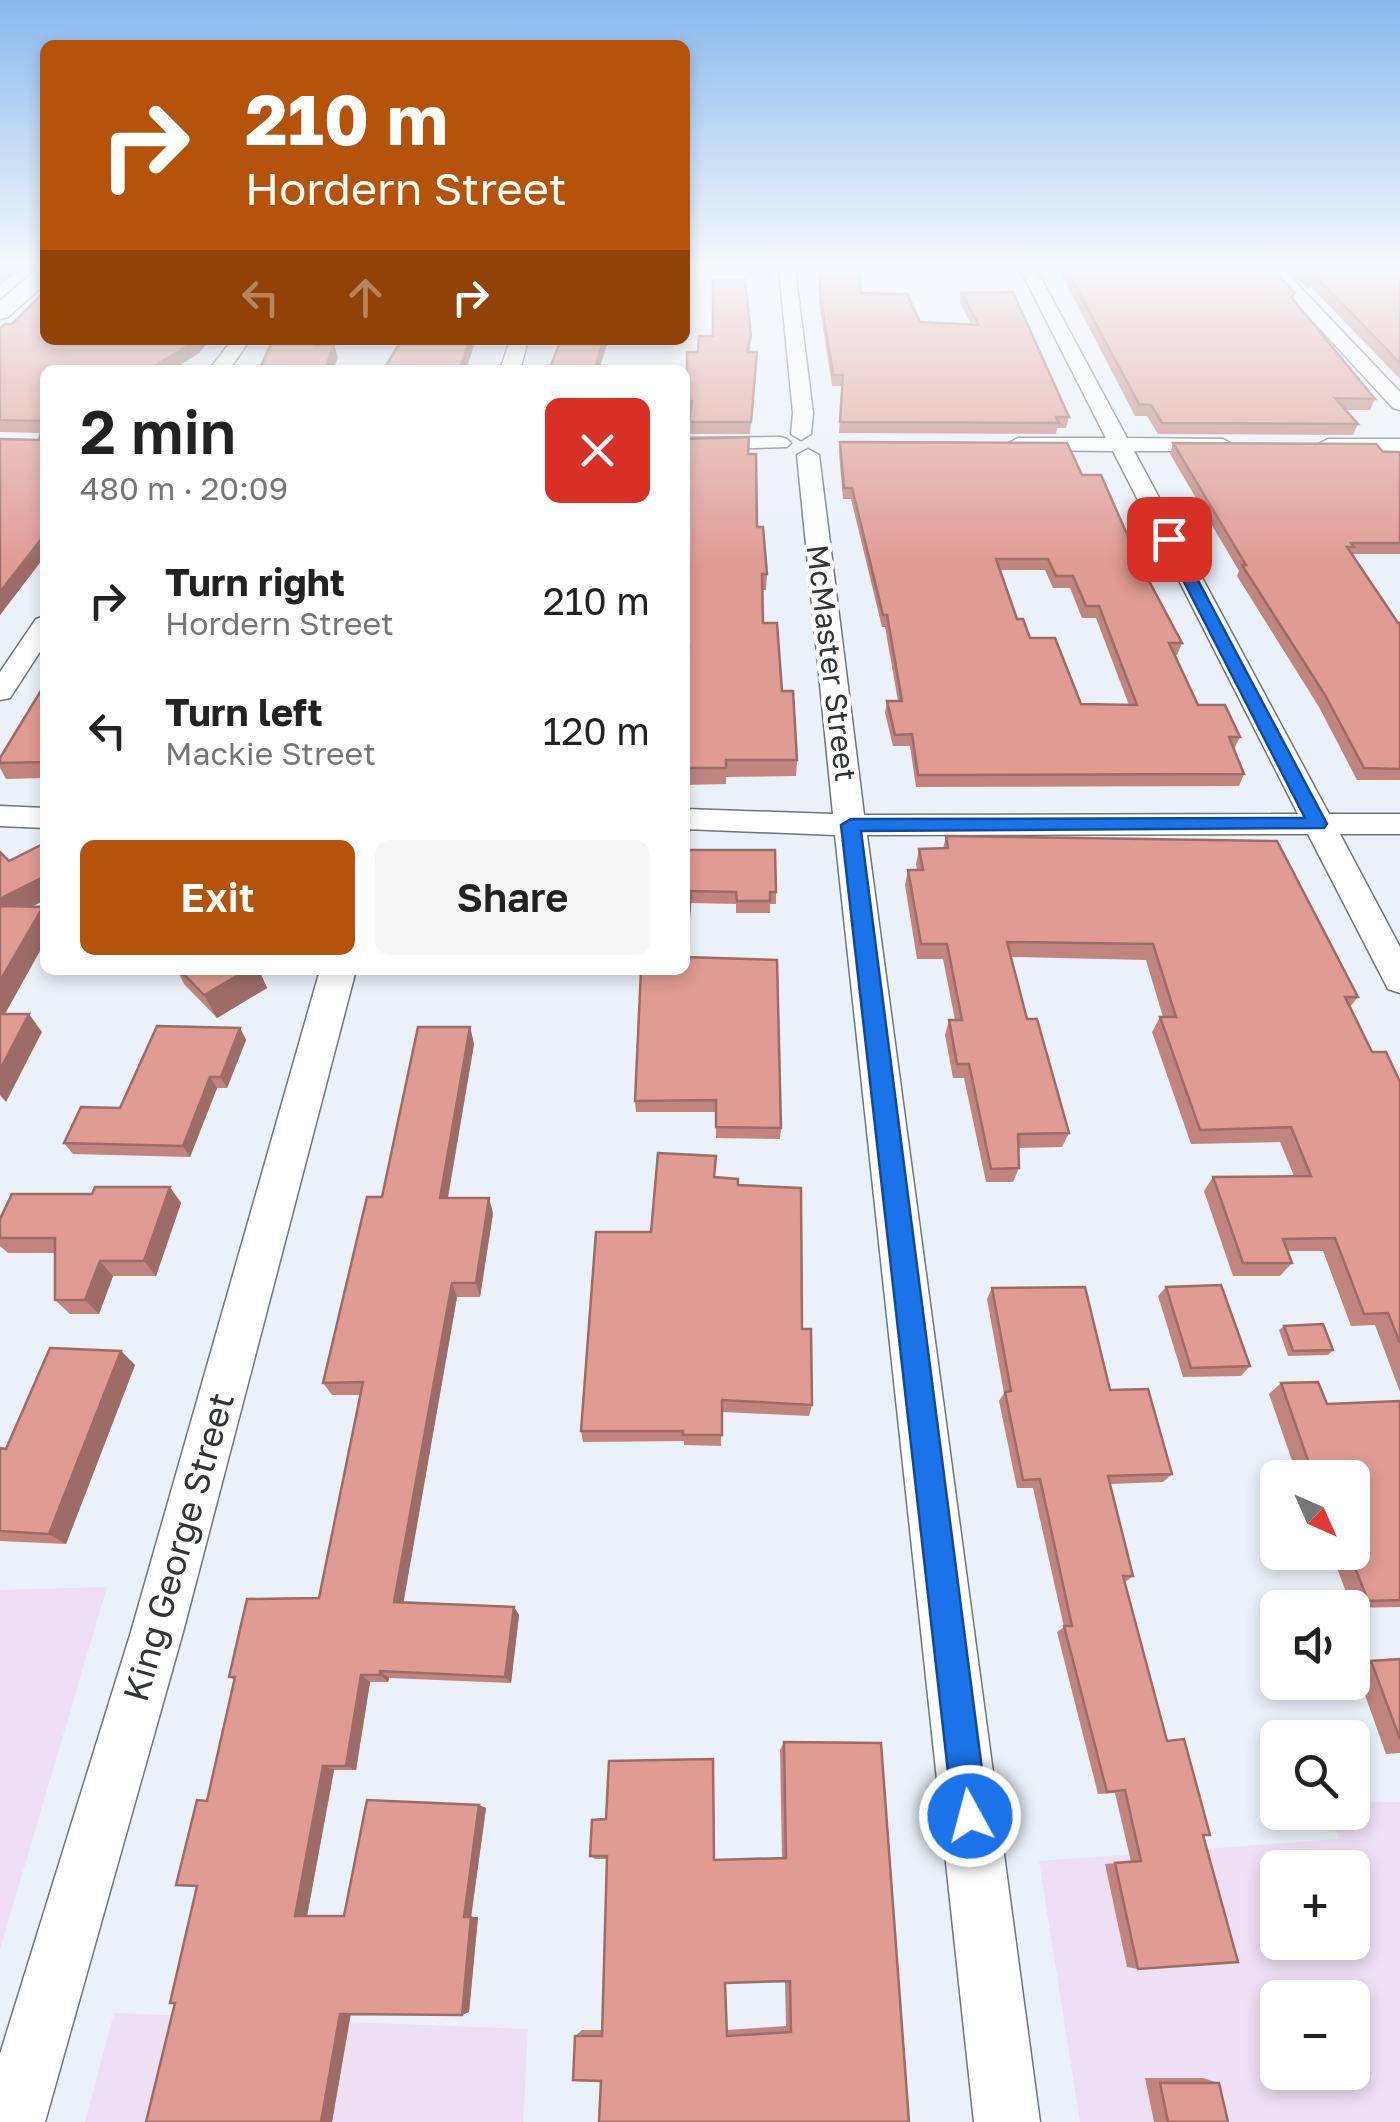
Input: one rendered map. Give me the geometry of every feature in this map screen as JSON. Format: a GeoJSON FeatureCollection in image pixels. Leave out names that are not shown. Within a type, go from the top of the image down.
{"type":"FeatureCollection","features":[{"type":"Feature","properties":{"kind":"street","name":"McMaster Street"},"geometry":{"type":"LineString","coordinates":[[797,368],[802,413],[796,444],[817,558],[851,825],[1007,2122]]}},
{"type":"Feature","properties":{"kind":"street"},"geometry":{"type":"LineString","coordinates":[[1081,368],[1400,980]]}},
{"type":"Feature","properties":{"kind":"street"},"geometry":{"type":"LineString","coordinates":[[1366,368],[1400,404]]}},
{"type":"Feature","properties":{"kind":"street"},"geometry":{"type":"LineString","coordinates":[[690,444],[796,444]]}},
{"type":"Feature","properties":{"kind":"street"},"geometry":{"type":"LineString","coordinates":[[1000,444],[1242,445]]}},
{"type":"Feature","properties":{"kind":"street"},"geometry":{"type":"LineString","coordinates":[[1301,445],[1400,446]]}},
{"type":"Feature","properties":{"kind":"street"},"geometry":{"type":"LineString","coordinates":[[0,692],[40,632]]}},
{"type":"Feature","properties":{"kind":"street"},"geometry":{"type":"LineString","coordinates":[[690,819],[851,825],[1400,824]]}},
{"type":"Feature","properties":{"kind":"street","name":"King George Street"},"geometry":{"type":"LineString","coordinates":[[12,2122],[157,1632],[337,975]]}},
{"type":"Feature","properties":{"kind":"shaded area"},"geometry":{"type":"Polygon","coordinates":[[[107,1587],[0,1949],[0,1590],[107,1587]]]}},
{"type":"Feature","properties":{"kind":"shaded area"},"geometry":{"type":"Polygon","coordinates":[[[1370,1802],[1400,1802],[1400,2122],[1080,2122],[1039,1861],[1339,1839],[1337,1830],[1370,1830],[1370,1802]]]}},
{"type":"Feature","properties":{"kind":"shaded area"},"geometry":{"type":"Polygon","coordinates":[[[114,2013],[528,2029],[523,2122],[85,2122],[114,2013]]]}},
{"type":"Feature","properties":{"kind":"building"},"geometry":{"type":"Polygon","coordinates":[[[0,368],[40,368],[40,421],[0,420],[0,368]]]}},
{"type":"Feature","properties":{"kind":"building"},"geometry":{"type":"Polygon","coordinates":[[[690,368],[756,368],[751,422],[690,422],[690,368]]]}},
{"type":"Feature","properties":{"kind":"building"},"geometry":{"type":"Polygon","coordinates":[[[832,368],[1047,368],[1069,417],[1056,417],[1059,423],[840,422],[843,375],[833,375],[832,368]]]}},
{"type":"Feature","properties":{"kind":"building"},"geometry":{"type":"Polygon","coordinates":[[[1120,368],[1349,368],[1375,399],[1335,398],[1358,424],[1162,423],[1151,405],[1139,404],[1120,368]]]}},
{"type":"Feature","properties":{"kind":"building"},"geometry":{"type":"Polygon","coordinates":[[[40,436],[40,540],[0,592],[0,439],[39,440],[40,436]]]}},
{"type":"Feature","properties":{"kind":"building"},"geometry":{"type":"Polygon","coordinates":[[[749,437],[748,454],[756,454],[757,527],[763,527],[767,574],[762,574],[763,623],[777,623],[782,691],[793,691],[797,760],[726,760],[726,768],[690,768],[690,439],[749,437]]]}},
{"type":"Feature","properties":{"kind":"building"},"geometry":{"type":"Polygon","coordinates":[[[840,442],[1067,443],[1082,475],[1101,475],[1140,564],[1182,643],[1169,643],[1198,705],[1225,705],[1240,737],[1229,737],[1244,774],[918,775],[912,734],[895,735],[887,701],[902,701],[887,615],[883,615],[852,488],[844,488],[840,442]],[[996,559],[1017,619],[1023,619],[1030,638],[1055,638],[1081,704],[1137,705],[1099,606],[1086,606],[1073,576],[1056,576],[1048,559],[996,559]]]}},
{"type":"Feature","properties":{"kind":"building"},"geometry":{"type":"Polygon","coordinates":[[[1173,443],[1376,444],[1383,452],[1400,452],[1400,543],[1351,543],[1354,547],[1347,547],[1400,623],[1400,769],[1364,768],[1325,695],[1242,565],[1246,565],[1173,443]]]}},
{"type":"Feature","properties":{"kind":"building"},"geometry":{"type":"Polygon","coordinates":[[[40,692],[40,762],[0,763],[40,692]]]}},
{"type":"Feature","properties":{"kind":"building"},"geometry":{"type":"Polygon","coordinates":[[[946,836],[1277,841],[1358,997],[1345,997],[1372,1052],[1386,1052],[1400,1082],[1400,1343],[1388,1313],[1364,1314],[1335,1238],[1283,1239],[1292,1263],[1243,1263],[1213,1177],[1311,1176],[1291,1127],[1200,1130],[1160,1017],[1176,1017],[1153,944],[1007,942],[1027,1019],[1037,1019],[1069,1133],[1018,1134],[1019,1168],[991,1169],[969,1064],[957,1064],[949,1020],[962,1020],[947,944],[921,944],[908,870],[923,870],[919,849],[948,848],[946,836]]]}},
{"type":"Feature","properties":{"kind":"building"},"geometry":{"type":"Polygon","coordinates":[[[40,846],[40,879],[0,899],[0,852],[9,861],[40,846]]]}},
{"type":"Feature","properties":{"kind":"building"},"geometry":{"type":"Polygon","coordinates":[[[690,850],[775,850],[776,892],[770,892],[770,901],[737,901],[736,892],[691,891],[690,904],[690,850]]]}},
{"type":"Feature","properties":{"kind":"building"},"geometry":{"type":"Polygon","coordinates":[[[0,906],[40,907],[40,912],[0,981],[0,906]]]}},
{"type":"Feature","properties":{"kind":"building"},"geometry":{"type":"Polygon","coordinates":[[[690,957],[777,960],[781,1128],[716,1127],[716,1100],[635,1101],[641,975],[690,975],[690,957]]]}},
{"type":"Feature","properties":{"kind":"building"},"geometry":{"type":"Polygon","coordinates":[[[185,975],[238,975],[204,995],[185,975]]]}},
{"type":"Feature","properties":{"kind":"building"},"geometry":{"type":"Polygon","coordinates":[[[0,1014],[29,1014],[0,1070],[0,1014]]]}},
{"type":"Feature","properties":{"kind":"building"},"geometry":{"type":"Polygon","coordinates":[[[157,1026],[240,1028],[221,1077],[210,1077],[183,1146],[64,1143],[81,1107],[120,1108],[157,1026]]]}},
{"type":"Feature","properties":{"kind":"building"},"geometry":{"type":"Polygon","coordinates":[[[418,1027],[470,1027],[440,1198],[489,1198],[476,1283],[452,1283],[394,1602],[514,1607],[505,1677],[380,1671],[380,1675],[361,1675],[346,1766],[323,1766],[295,1916],[344,1916],[367,1800],[479,1805],[464,1917],[471,1917],[462,2015],[340,2014],[321,2122],[146,2122],[175,2003],[170,2003],[197,1886],[176,1885],[197,1800],[207,1801],[235,1677],[229,1677],[247,1599],[319,1598],[363,1382],[323,1383],[367,1197],[382,1197],[418,1027]]]}},
{"type":"Feature","properties":{"kind":"building"},"geometry":{"type":"Polygon","coordinates":[[[658,1153],[716,1156],[714,1177],[738,1179],[738,1185],[801,1188],[802,1329],[811,1329],[812,1405],[722,1400],[722,1435],[581,1431],[596,1232],[651,1232],[658,1153]]]}},
{"type":"Feature","properties":{"kind":"building"},"geometry":{"type":"Polygon","coordinates":[[[95,1187],[170,1187],[144,1261],[100,1261],[85,1300],[55,1300],[55,1238],[0,1238],[0,1219],[12,1194],[92,1194],[95,1187]]]}},
{"type":"Feature","properties":{"kind":"building"},"geometry":{"type":"Polygon","coordinates":[[[1221,1285],[1250,1366],[1191,1368],[1166,1287],[1221,1285]]]}},
{"type":"Feature","properties":{"kind":"building"},"geometry":{"type":"Polygon","coordinates":[[[1085,1287],[1110,1390],[1148,1389],[1172,1474],[1108,1476],[1133,1576],[1123,1576],[1167,1741],[1184,1739],[1210,1835],[1203,1835],[1238,1962],[1138,1969],[1115,1863],[1141,1861],[1125,1790],[1107,1792],[1064,1626],[1072,1626],[1040,1479],[1023,1480],[1005,1392],[1011,1391],[992,1288],[1085,1287]]]}},
{"type":"Feature","properties":{"kind":"building"},"geometry":{"type":"Polygon","coordinates":[[[1323,1324],[1333,1350],[1293,1351],[1284,1326],[1323,1324]]]}},
{"type":"Feature","properties":{"kind":"building"},"geometry":{"type":"Polygon","coordinates":[[[50,1348],[121,1351],[49,1534],[0,1531],[0,1448],[6,1449],[50,1348]]]}},
{"type":"Feature","properties":{"kind":"building"},"geometry":{"type":"Polygon","coordinates":[[[1318,1382],[1327,1404],[1400,1401],[1400,1600],[1370,1601],[1370,1590],[1364,1590],[1356,1570],[1370,1570],[1370,1460],[1308,1460],[1281,1383],[1318,1382]]]}},
{"type":"Feature","properties":{"kind":"building"},"geometry":{"type":"Polygon","coordinates":[[[1400,1659],[1400,1739],[1371,1661],[1400,1659]]]}},
{"type":"Feature","properties":{"kind":"building"},"geometry":{"type":"Polygon","coordinates":[[[784,1742],[881,1743],[909,2122],[599,2122],[601,2081],[573,2080],[575,2036],[602,2036],[607,1856],[590,1856],[592,1820],[606,1819],[609,1761],[713,1759],[714,1860],[786,1858],[784,1742]],[[790,1981],[725,1983],[727,2036],[791,2032],[790,1981]]]}},
{"type":"Feature","properties":{"kind":"building"},"geometry":{"type":"Polygon","coordinates":[[[1160,2083],[1219,2083],[1228,2122],[1168,2122],[1160,2083]]]}},
{"type":"Feature","properties":{"kind":"route"},"geometry":{"type":"LineString","coordinates":[[970,1816],[851,825],[1318,824],[1169,539]]}}]}
